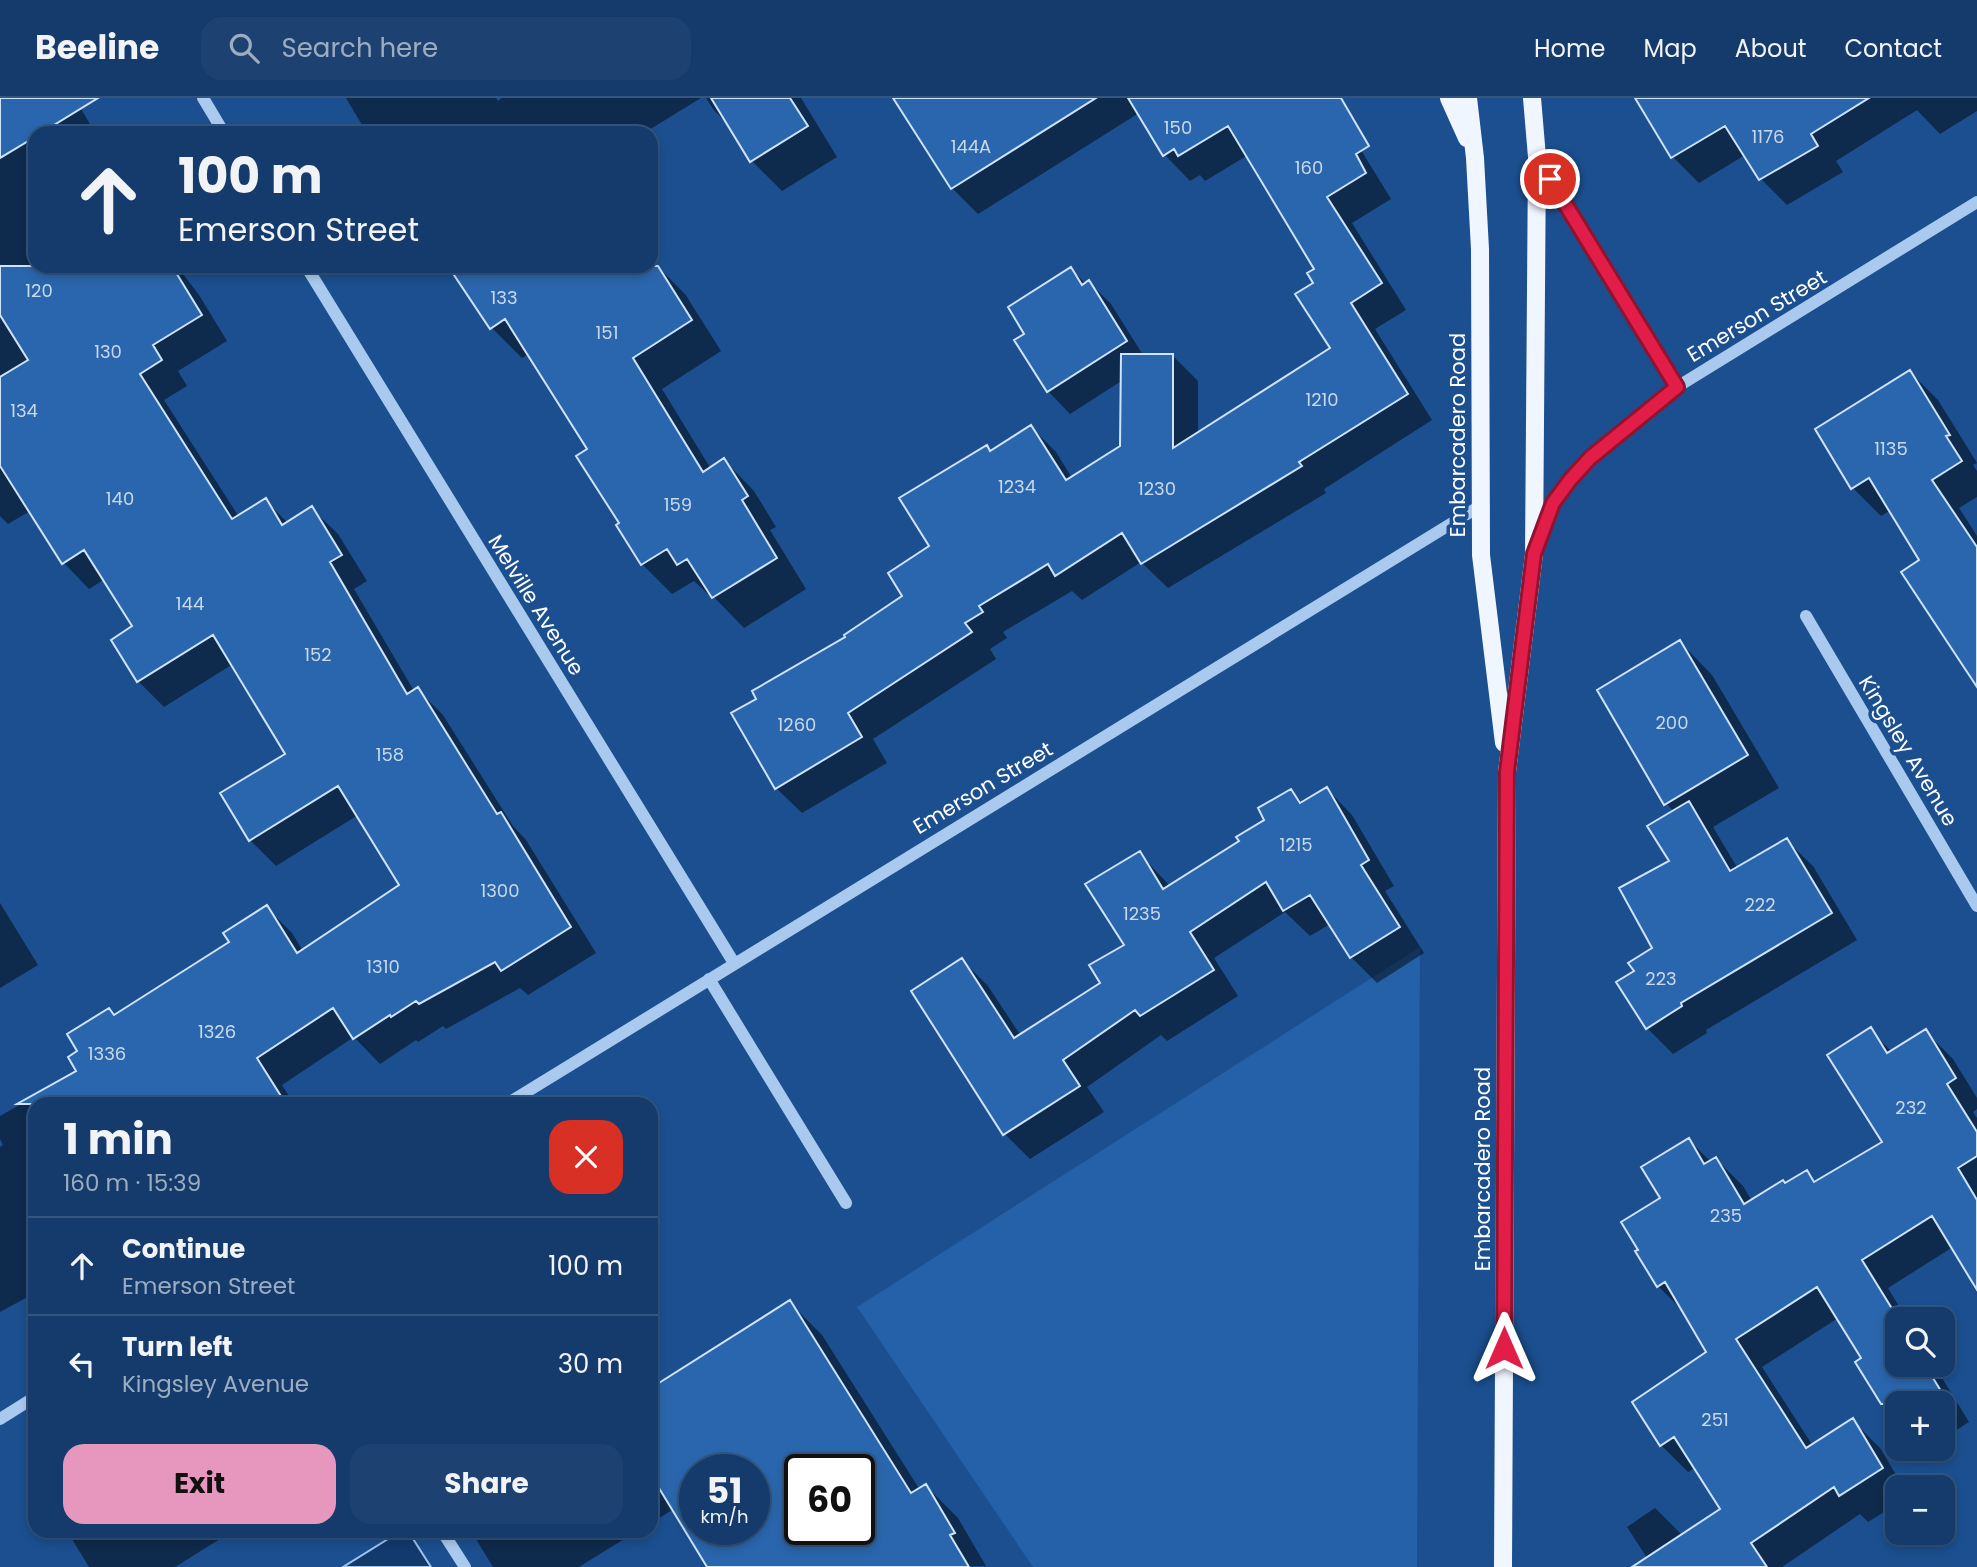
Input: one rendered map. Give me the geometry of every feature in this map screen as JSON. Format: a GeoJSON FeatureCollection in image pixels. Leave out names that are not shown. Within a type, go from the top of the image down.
{"type":"FeatureCollection","features":[{"type":"Feature","properties":{"kind":"main road"},"geometry":{"type":"LineString","coordinates":[[1449,98],[1475,158]]}},
{"type":"Feature","properties":{"kind":"main road","name":"Embarcadero Road"},"geometry":{"type":"LineString","coordinates":[[1468,98],[1475,158],[1480,249],[1481,555],[1507,772]]}},
{"type":"Feature","properties":{"kind":"main road","name":"Embarcadero Road"},"geometry":{"type":"LineString","coordinates":[[1503,1567],[1507,772],[1534,554],[1537,157],[1532,98]]}},
{"type":"Feature","properties":{"kind":"main road"},"geometry":{"type":"LineString","coordinates":[[1537,157],[1540,98]]}},
{"type":"Feature","properties":{"kind":"street"},"geometry":{"type":"LineString","coordinates":[[203,98],[220,126]]}},
{"type":"Feature","properties":{"kind":"street"},"geometry":{"type":"LineString","coordinates":[[1537,157],[1677,387]]}},
{"type":"Feature","properties":{"kind":"street","name":"Emerson Street"},"geometry":{"type":"LineString","coordinates":[[1534,554],[1553,503],[1570,480],[1590,458],[1677,387],[1977,202]]}},
{"type":"Feature","properties":{"kind":"street","name":"Melville Avenue"},"geometry":{"type":"LineString","coordinates":[[310,273],[734,963]]}},
{"type":"Feature","properties":{"kind":"street","name":"Emerson Street"},"geometry":{"type":"LineString","coordinates":[[518,1097],[1480,506]]}},
{"type":"Feature","properties":{"kind":"street","name":"Kingsley Avenue"},"geometry":{"type":"LineString","coordinates":[[1806,616],[1977,906]]}},
{"type":"Feature","properties":{"kind":"street"},"geometry":{"type":"LineString","coordinates":[[709,979],[846,1203]]}},
{"type":"Feature","properties":{"kind":"street"},"geometry":{"type":"LineString","coordinates":[[0,1419],[28,1401]]}},
{"type":"Feature","properties":{"kind":"street"},"geometry":{"type":"LineString","coordinates":[[446,1538],[465,1567]]}},
{"type":"Feature","properties":{"kind":"shaded area"},"geometry":{"type":"Polygon","coordinates":[[[1420,947],[1417,1567],[1033,1567],[857,1307],[1420,947]]]}},
{"type":"Feature","properties":{"kind":"shaded area"},"geometry":{"type":"Polygon","coordinates":[[[390,1538],[412,1538],[431,1567],[343,1567],[390,1538]]]}},
{"type":"Feature","properties":{"kind":"building"},"geometry":{"type":"Polygon","coordinates":[[[0,98],[98,98],[52,126],[28,126],[28,141],[0,158],[0,98]]]}},
{"type":"Feature","properties":{"kind":"building"},"geometry":{"type":"Polygon","coordinates":[[[711,98],[790,98],[808,126],[750,162],[711,98]]]}},
{"type":"Feature","properties":{"kind":"building"},"geometry":{"type":"Polygon","coordinates":[[[893,98],[1096,98],[951,189],[893,98]]]}},
{"type":"Feature","properties":{"kind":"building"},"geometry":{"type":"Polygon","coordinates":[[[1128,98],[1341,98],[1369,146],[1356,154],[1366,173],[1327,197],[1382,283],[1351,303],[1408,394],[1299,462],[1302,466],[1141,564],[1122,533],[1055,576],[1048,564],[979,606],[983,612],[965,623],[972,632],[848,713],[862,737],[775,789],[731,713],[756,699],[752,691],[845,637],[844,635],[902,596],[888,573],[929,546],[899,498],[987,445],[990,451],[1031,425],[1066,480],[1120,446],[1121,354],[1173,354],[1173,448],[1330,348],[1295,294],[1313,283],[1307,273],[1314,269],[1228,126],[1178,156],[1174,149],[1163,156],[1128,98]]]}},
{"type":"Feature","properties":{"kind":"building"},"geometry":{"type":"Polygon","coordinates":[[[1635,98],[1869,98],[1811,134],[1818,146],[1759,180],[1725,126],[1671,158],[1635,98]]]}},
{"type":"Feature","properties":{"kind":"building"},"geometry":{"type":"Polygon","coordinates":[[[0,266],[28,266],[28,273],[176,273],[202,315],[153,345],[162,360],[140,374],[232,519],[266,498],[282,525],[312,506],[342,555],[330,562],[407,694],[418,687],[497,814],[501,812],[571,927],[501,971],[495,962],[419,1004],[416,1001],[391,1017],[390,1015],[353,1039],[333,1008],[257,1058],[282,1097],[30,1097],[76,1071],[68,1057],[77,1051],[67,1034],[109,1008],[114,1015],[229,942],[223,933],[267,905],[297,953],[399,885],[338,786],[249,841],[220,793],[285,754],[213,635],[137,682],[111,640],[132,626],[84,550],[62,564],[0,466],[0,377],[28,360],[0,315],[0,266]]]}},
{"type":"Feature","properties":{"kind":"building"},"geometry":{"type":"Polygon","coordinates":[[[658,266],[692,320],[633,358],[703,472],[724,458],[748,496],[742,500],[777,558],[712,598],[687,559],[677,565],[667,549],[641,565],[616,525],[619,523],[576,456],[587,449],[505,319],[490,329],[453,273],[658,273],[658,266]]]}},
{"type":"Feature","properties":{"kind":"building"},"geometry":{"type":"Polygon","coordinates":[[[1071,267],[1082,285],[1089,280],[1127,341],[1047,392],[1014,340],[1024,334],[1008,307],[1071,267]]]}},
{"type":"Feature","properties":{"kind":"building"},"geometry":{"type":"Polygon","coordinates":[[[1910,370],[1950,435],[1946,436],[1962,461],[1932,480],[1977,547],[1977,687],[1901,572],[1919,560],[1869,478],[1851,489],[1815,429],[1910,370]]]}},
{"type":"Feature","properties":{"kind":"building"},"geometry":{"type":"Polygon","coordinates":[[[1680,640],[1748,755],[1664,805],[1597,690],[1680,640]]]}},
{"type":"Feature","properties":{"kind":"building"},"geometry":{"type":"Polygon","coordinates":[[[1327,787],[1369,860],[1361,865],[1400,927],[1350,958],[1310,895],[1283,911],[1266,882],[1190,932],[1214,970],[1140,1016],[1135,1010],[1063,1060],[1080,1086],[1003,1135],[911,991],[962,958],[1014,1038],[1100,983],[1089,965],[1124,945],[1085,884],[1140,851],[1163,889],[1239,841],[1236,837],[1264,820],[1258,808],[1291,789],[1300,803],[1327,787]]]}},
{"type":"Feature","properties":{"kind":"building"},"geometry":{"type":"Polygon","coordinates":[[[1689,801],[1730,871],[1787,838],[1832,913],[1681,1003],[1682,1006],[1646,1029],[1616,982],[1634,971],[1628,963],[1652,948],[1619,888],[1669,861],[1647,826],[1689,801]]]}},
{"type":"Feature","properties":{"kind":"building"},"geometry":{"type":"Polygon","coordinates":[[[1871,1027],[1887,1053],[1926,1029],[1956,1078],[1947,1084],[1977,1132],[1977,1156],[1958,1168],[1977,1200],[1977,1290],[1932,1216],[1862,1260],[1891,1307],[1885,1307],[1885,1377],[1932,1377],[1941,1391],[1885,1391],[1885,1404],[1881,1404],[1855,1362],[1861,1358],[1817,1287],[1736,1339],[1806,1448],[1853,1418],[1883,1468],[1839,1496],[1834,1487],[1751,1543],[1767,1567],[1632,1567],[1720,1509],[1674,1437],[1660,1446],[1632,1402],[1706,1352],[1665,1282],[1657,1287],[1621,1222],[1660,1198],[1641,1167],[1689,1138],[1704,1164],[1716,1157],[1744,1204],[1783,1180],[1785,1183],[1807,1170],[1814,1182],[1882,1142],[1827,1055],[1871,1027]]]}},
{"type":"Feature","properties":{"kind":"building"},"geometry":{"type":"Polygon","coordinates":[[[28,1098],[28,1104],[17,1104],[28,1098]]]}},
{"type":"Feature","properties":{"kind":"building"},"geometry":{"type":"Polygon","coordinates":[[[790,1300],[911,1493],[926,1484],[955,1533],[950,1535],[969,1567],[707,1567],[694,1545],[770,1545],[770,1454],[679,1454],[679,1521],[658,1486],[658,1384],[790,1300]]]}},
{"type":"Feature","properties":{"kind":"route"},"geometry":{"type":"LineString","coordinates":[[1504,1348],[1507,772],[1534,554],[1553,503],[1570,480],[1590,458],[1677,387],[1550,179]]}}]}
